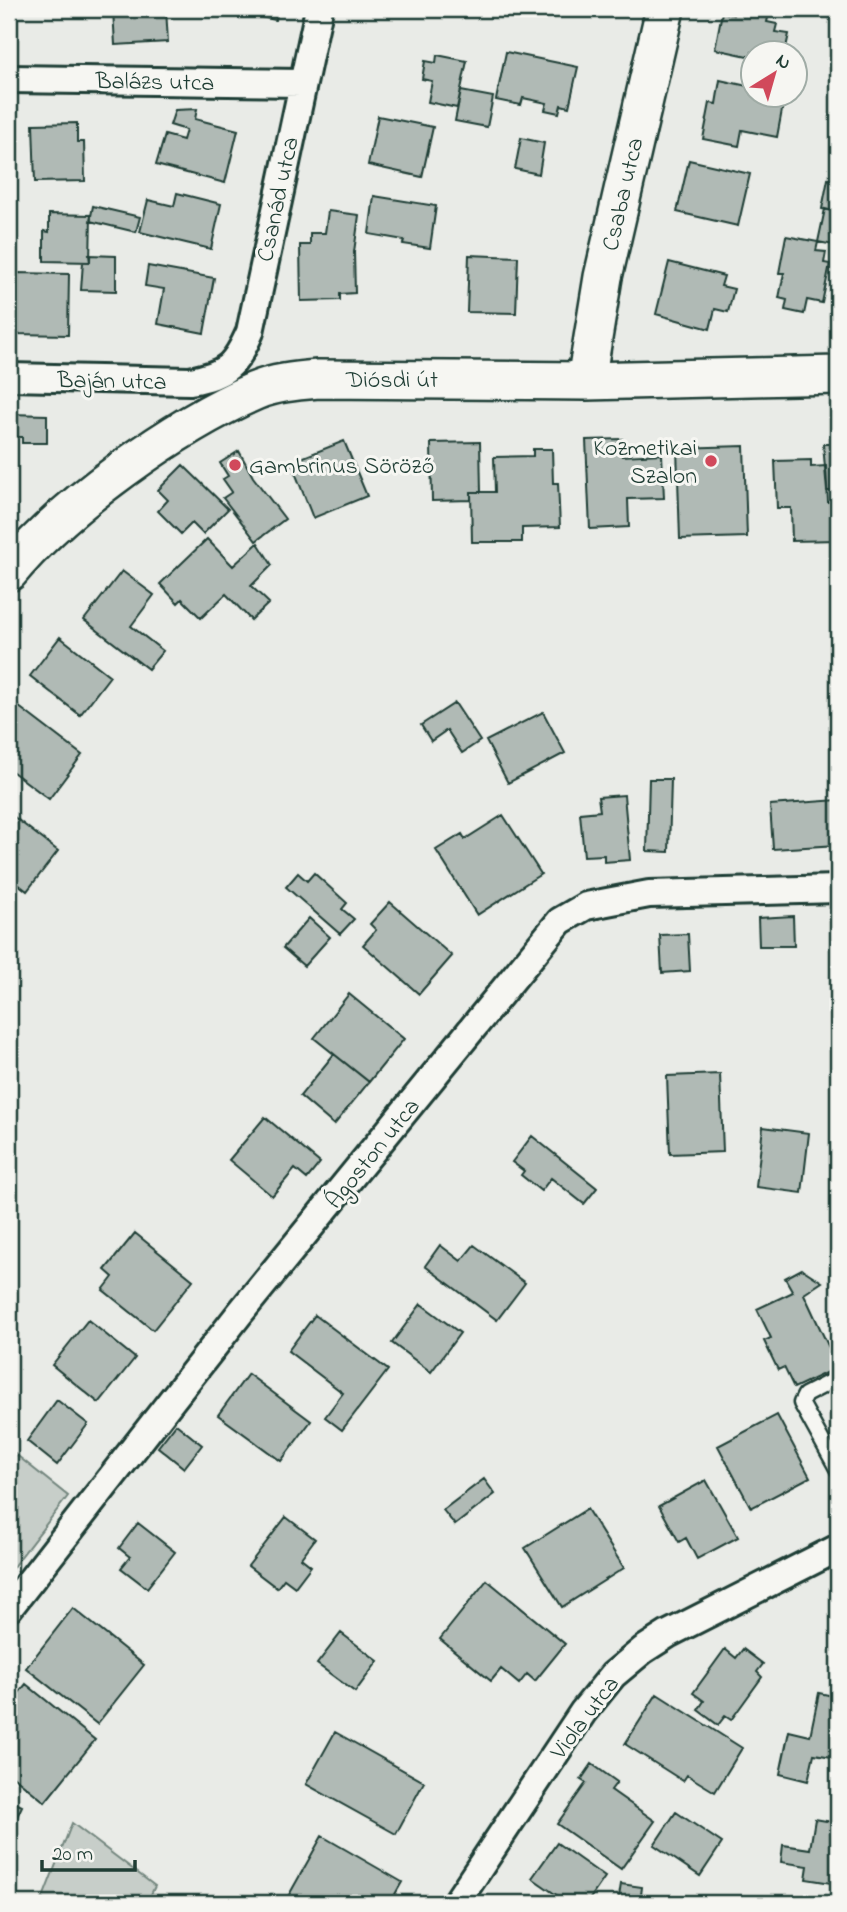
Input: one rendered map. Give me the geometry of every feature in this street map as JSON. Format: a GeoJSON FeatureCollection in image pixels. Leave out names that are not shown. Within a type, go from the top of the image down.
{"type":"FeatureCollection","features":[{"type":"Feature","properties":{"kind":"main road","name":"Csaba utca"},"geometry":{"type":"LineString","coordinates":[[586,381],[603,278],[665,9]]}},
{"type":"Feature","properties":{"kind":"main road","name":"Diósdi út"},"geometry":{"type":"LineString","coordinates":[[9,572],[51,528],[141,457],[188,427],[256,391],[279,383],[317,379],[586,381],[838,374]]}},
{"type":"Feature","properties":{"kind":"street","name":"Csanád utca"},"geometry":{"type":"LineString","coordinates":[[214,377],[239,358],[250,332],[319,9]]}},
{"type":"Feature","properties":{"kind":"street","name":"Balázs utca"},"geometry":{"type":"LineString","coordinates":[[9,79],[302,83]]}},
{"type":"Feature","properties":{"kind":"street","name":"Baján utca"},"geometry":{"type":"LineString","coordinates":[[9,377],[190,381],[214,377]]}},
{"type":"Feature","properties":{"kind":"street","name":"Ágoston utca"},"geometry":{"type":"LineString","coordinates":[[9,1608],[240,1312],[560,921],[586,906],[649,894],[838,889]]}},
{"type":"Feature","properties":{"kind":"street","name":"Viola utca"},"geometry":{"type":"LineString","coordinates":[[456,1903],[583,1712],[613,1675],[643,1650],[668,1634],[838,1548]]}},
{"type":"Feature","properties":{"kind":"lane"},"geometry":{"type":"LineString","coordinates":[[838,1378],[805,1395],[801,1403],[838,1470]]}},
{"type":"Feature","properties":{"kind":"shaded area"},"geometry":{"type":"Polygon","coordinates":[[[9,1449],[68,1496],[9,1572],[9,1449]]]}},
{"type":"Feature","properties":{"kind":"shaded area"},"geometry":{"type":"Polygon","coordinates":[[[72,1823],[155,1886],[147,1903],[41,1903],[72,1823]]]}},
{"type":"Feature","properties":{"kind":"building"},"geometry":{"type":"Polygon","coordinates":[[[113,9],[166,9],[168,42],[115,45],[113,9]]]}},
{"type":"Feature","properties":{"kind":"building"},"geometry":{"type":"Polygon","coordinates":[[[218,9],[278,9],[276,20],[218,9]]]}},
{"type":"Feature","properties":{"kind":"building"},"geometry":{"type":"Polygon","coordinates":[[[494,9],[523,9],[521,19],[493,13],[494,9]]]}},
{"type":"Feature","properties":{"kind":"building"},"geometry":{"type":"Polygon","coordinates":[[[734,9],[770,9],[767,22],[777,24],[775,32],[789,34],[788,38],[738,38],[738,54],[715,49],[722,12],[733,15],[734,9]]]}},
{"type":"Feature","properties":{"kind":"building"},"geometry":{"type":"Polygon","coordinates":[[[506,52],[578,67],[569,107],[561,105],[559,113],[545,110],[547,103],[523,98],[521,105],[496,100],[506,52]]]}},
{"type":"Feature","properties":{"kind":"building"},"geometry":{"type":"Polygon","coordinates":[[[437,55],[467,61],[457,108],[428,102],[432,81],[422,79],[425,61],[436,63],[437,55]]]}},
{"type":"Feature","properties":{"kind":"building"},"geometry":{"type":"Polygon","coordinates":[[[720,80],[738,84],[738,108],[782,108],[777,137],[742,130],[739,146],[703,139],[710,103],[716,104],[720,80]]]}},
{"type":"Feature","properties":{"kind":"building"},"geometry":{"type":"Polygon","coordinates":[[[461,91],[493,97],[487,127],[455,121],[461,91]]]}},
{"type":"Feature","properties":{"kind":"building"},"geometry":{"type":"Polygon","coordinates":[[[197,109],[195,119],[238,130],[225,183],[156,165],[165,135],[183,140],[186,130],[170,125],[175,110],[197,109]]]}},
{"type":"Feature","properties":{"kind":"building"},"geometry":{"type":"Polygon","coordinates":[[[378,116],[433,127],[422,177],[368,165],[378,116]]]}},
{"type":"Feature","properties":{"kind":"building"},"geometry":{"type":"Polygon","coordinates":[[[77,123],[77,142],[84,142],[85,181],[35,182],[33,124],[77,123]]]}},
{"type":"Feature","properties":{"kind":"building"},"geometry":{"type":"Polygon","coordinates":[[[521,138],[544,143],[539,174],[515,169],[521,138]]]}},
{"type":"Feature","properties":{"kind":"building"},"geometry":{"type":"Polygon","coordinates":[[[689,160],[750,174],[738,226],[677,212],[689,160]]]}},
{"type":"Feature","properties":{"kind":"building"},"geometry":{"type":"Polygon","coordinates":[[[828,179],[838,182],[838,212],[822,209],[828,179]]]}},
{"type":"Feature","properties":{"kind":"building"},"geometry":{"type":"Polygon","coordinates":[[[177,193],[221,204],[211,249],[140,232],[148,200],[174,206],[177,193]]]}},
{"type":"Feature","properties":{"kind":"building"},"geometry":{"type":"Polygon","coordinates":[[[374,196],[436,206],[430,248],[403,244],[404,240],[369,234],[374,196]]]}},
{"type":"Feature","properties":{"kind":"building"},"geometry":{"type":"Polygon","coordinates":[[[93,206],[140,217],[136,232],[90,221],[93,206]]]}},
{"type":"Feature","properties":{"kind":"building"},"geometry":{"type":"Polygon","coordinates":[[[825,209],[838,212],[838,251],[833,250],[834,245],[818,242],[825,209]]]}},
{"type":"Feature","properties":{"kind":"building"},"geometry":{"type":"Polygon","coordinates":[[[328,211],[359,215],[354,252],[355,293],[340,294],[340,300],[301,301],[300,245],[310,245],[310,233],[325,233],[328,211]]]}},
{"type":"Feature","properties":{"kind":"building"},"geometry":{"type":"Polygon","coordinates":[[[49,214],[91,215],[90,262],[44,261],[44,231],[49,232],[49,214]]]}},
{"type":"Feature","properties":{"kind":"building"},"geometry":{"type":"Polygon","coordinates":[[[786,236],[818,242],[816,251],[826,252],[824,263],[830,264],[822,303],[807,300],[804,314],[785,310],[787,300],[779,298],[784,273],[779,273],[786,236]]]}},
{"type":"Feature","properties":{"kind":"building"},"geometry":{"type":"Polygon","coordinates":[[[89,255],[116,256],[116,291],[81,290],[83,262],[90,262],[89,255]]]}},
{"type":"Feature","properties":{"kind":"building"},"geometry":{"type":"Polygon","coordinates":[[[469,255],[518,257],[516,313],[467,312],[469,255]]]}},
{"type":"Feature","properties":{"kind":"building"},"geometry":{"type":"Polygon","coordinates":[[[669,262],[724,276],[721,286],[734,289],[728,312],[715,309],[710,329],[656,314],[669,262]]]}},
{"type":"Feature","properties":{"kind":"building"},"geometry":{"type":"Polygon","coordinates":[[[148,266],[214,278],[204,333],[158,324],[164,289],[145,286],[148,266]]]}},
{"type":"Feature","properties":{"kind":"building"},"geometry":{"type":"Polygon","coordinates":[[[16,273],[69,274],[68,335],[15,334],[16,273]]]}},
{"type":"Feature","properties":{"kind":"building"},"geometry":{"type":"Polygon","coordinates":[[[9,414],[47,415],[47,443],[22,443],[22,437],[9,437],[9,414]]]}},
{"type":"Feature","properties":{"kind":"building"},"geometry":{"type":"Polygon","coordinates":[[[622,439],[622,456],[662,454],[664,498],[628,499],[629,527],[590,529],[586,440],[622,439]]]}},
{"type":"Feature","properties":{"kind":"building"},"geometry":{"type":"Polygon","coordinates":[[[344,441],[367,496],[313,518],[291,462],[344,441]]]}},
{"type":"Feature","properties":{"kind":"building"},"geometry":{"type":"Polygon","coordinates":[[[480,442],[481,492],[471,492],[471,500],[432,501],[431,443],[480,442]]]}},
{"type":"Feature","properties":{"kind":"building"},"geometry":{"type":"Polygon","coordinates":[[[823,444],[838,444],[838,491],[827,491],[823,444]]]}},
{"type":"Feature","properties":{"kind":"building"},"geometry":{"type":"Polygon","coordinates":[[[744,446],[747,537],[680,539],[677,448],[744,446]]]}},
{"type":"Feature","properties":{"kind":"building"},"geometry":{"type":"Polygon","coordinates":[[[533,449],[552,449],[553,483],[558,483],[560,527],[522,528],[522,542],[472,542],[471,492],[495,492],[494,457],[533,456],[533,449]]]}},
{"type":"Feature","properties":{"kind":"building"},"geometry":{"type":"Polygon","coordinates":[[[239,451],[253,477],[285,519],[256,541],[223,498],[232,492],[223,479],[228,476],[220,463],[239,451]]]}},
{"type":"Feature","properties":{"kind":"building"},"geometry":{"type":"Polygon","coordinates":[[[811,460],[811,467],[826,466],[828,502],[837,502],[838,540],[792,541],[791,508],[777,508],[775,461],[811,460]]]}},
{"type":"Feature","properties":{"kind":"building"},"geometry":{"type":"Polygon","coordinates":[[[183,465],[228,509],[203,534],[192,523],[181,534],[158,511],[168,500],[158,490],[183,465]]]}},
{"type":"Feature","properties":{"kind":"building"},"geometry":{"type":"Polygon","coordinates":[[[207,539],[233,566],[258,543],[272,565],[251,586],[269,603],[251,620],[226,594],[201,618],[182,599],[178,603],[160,584],[207,539]]]}},
{"type":"Feature","properties":{"kind":"building"},"geometry":{"type":"Polygon","coordinates":[[[122,571],[154,595],[131,626],[163,651],[148,669],[84,620],[122,571]]]}},
{"type":"Feature","properties":{"kind":"building"},"geometry":{"type":"Polygon","coordinates":[[[60,637],[110,676],[80,715],[30,676],[60,637]]]}},
{"type":"Feature","properties":{"kind":"building"},"geometry":{"type":"Polygon","coordinates":[[[14,703],[82,755],[49,799],[9,769],[9,710],[14,703]]]}},
{"type":"Feature","properties":{"kind":"building"},"geometry":{"type":"Polygon","coordinates":[[[455,703],[480,741],[462,753],[447,730],[431,741],[421,725],[455,703]]]}},
{"type":"Feature","properties":{"kind":"building"},"geometry":{"type":"Polygon","coordinates":[[[543,712],[565,753],[508,783],[486,741],[543,712]]]}},
{"type":"Feature","properties":{"kind":"building"},"geometry":{"type":"Polygon","coordinates":[[[649,779],[671,779],[669,852],[647,851],[649,779]]]}},
{"type":"Feature","properties":{"kind":"building"},"geometry":{"type":"Polygon","coordinates":[[[624,795],[630,860],[604,862],[604,855],[584,856],[580,813],[600,811],[598,797],[624,795]]]}},
{"type":"Feature","properties":{"kind":"building"},"geometry":{"type":"Polygon","coordinates":[[[838,800],[838,845],[773,849],[770,805],[838,800]]]}},
{"type":"Feature","properties":{"kind":"building"},"geometry":{"type":"Polygon","coordinates":[[[9,813],[58,851],[27,891],[9,877],[9,813]]]}},
{"type":"Feature","properties":{"kind":"building"},"geometry":{"type":"Polygon","coordinates":[[[503,815],[541,874],[477,915],[436,850],[462,834],[465,839],[503,815]]]}},
{"type":"Feature","properties":{"kind":"building"},"geometry":{"type":"Polygon","coordinates":[[[298,873],[307,881],[314,873],[347,903],[342,909],[354,919],[340,934],[286,887],[298,873]]]}},
{"type":"Feature","properties":{"kind":"building"},"geometry":{"type":"Polygon","coordinates":[[[390,902],[452,956],[419,994],[363,945],[376,930],[370,924],[390,902]]]}},
{"type":"Feature","properties":{"kind":"building"},"geometry":{"type":"Polygon","coordinates":[[[793,916],[794,946],[759,946],[758,918],[793,916]]]}},
{"type":"Feature","properties":{"kind":"building"},"geometry":{"type":"Polygon","coordinates":[[[309,918],[330,937],[304,966],[283,948],[309,918]]]}},
{"type":"Feature","properties":{"kind":"building"},"geometry":{"type":"Polygon","coordinates":[[[688,934],[690,971],[662,973],[660,935],[688,934]]]}},
{"type":"Feature","properties":{"kind":"building"},"geometry":{"type":"Polygon","coordinates":[[[349,994],[404,1039],[369,1082],[314,1038],[349,994]]]}},
{"type":"Feature","properties":{"kind":"building"},"geometry":{"type":"Polygon","coordinates":[[[334,1054],[369,1082],[334,1125],[300,1096],[334,1054]]]}},
{"type":"Feature","properties":{"kind":"building"},"geometry":{"type":"Polygon","coordinates":[[[720,1074],[723,1152],[670,1154],[667,1076],[720,1074]]]}},
{"type":"Feature","properties":{"kind":"building"},"geometry":{"type":"Polygon","coordinates":[[[265,1117],[320,1163],[307,1179],[295,1169],[272,1196],[229,1160],[265,1117]]]}},
{"type":"Feature","properties":{"kind":"building"},"geometry":{"type":"Polygon","coordinates":[[[763,1127],[809,1133],[802,1193],[756,1187],[763,1127]]]}},
{"type":"Feature","properties":{"kind":"building"},"geometry":{"type":"Polygon","coordinates":[[[532,1136],[597,1188],[584,1204],[551,1178],[541,1191],[521,1175],[524,1171],[512,1162],[532,1136]]]}},
{"type":"Feature","properties":{"kind":"building"},"geometry":{"type":"Polygon","coordinates":[[[135,1233],[193,1280],[153,1330],[103,1290],[113,1277],[105,1270],[135,1233]]]}},
{"type":"Feature","properties":{"kind":"building"},"geometry":{"type":"Polygon","coordinates":[[[440,1245],[461,1261],[474,1245],[525,1283],[497,1320],[425,1266],[440,1245]]]}},
{"type":"Feature","properties":{"kind":"building"},"geometry":{"type":"Polygon","coordinates":[[[802,1269],[822,1282],[804,1294],[838,1367],[794,1388],[784,1367],[778,1370],[764,1341],[771,1338],[757,1309],[793,1292],[785,1278],[802,1269]]]}},
{"type":"Feature","properties":{"kind":"building"},"geometry":{"type":"Polygon","coordinates":[[[421,1304],[460,1333],[431,1372],[392,1343],[421,1304]]]}},
{"type":"Feature","properties":{"kind":"building"},"geometry":{"type":"Polygon","coordinates":[[[315,1315],[388,1370],[342,1430],[325,1417],[343,1393],[288,1351],[315,1315]]]}},
{"type":"Feature","properties":{"kind":"building"},"geometry":{"type":"Polygon","coordinates":[[[88,1320],[135,1358],[99,1403],[52,1365],[88,1320]]]}},
{"type":"Feature","properties":{"kind":"building"},"geometry":{"type":"Polygon","coordinates":[[[248,1374],[311,1421],[281,1461],[218,1415],[248,1374]]]}},
{"type":"Feature","properties":{"kind":"building"},"geometry":{"type":"Polygon","coordinates":[[[57,1400],[88,1424],[57,1465],[27,1441],[57,1400]]]}},
{"type":"Feature","properties":{"kind":"building"},"geometry":{"type":"Polygon","coordinates":[[[777,1415],[810,1477],[751,1508],[718,1446],[777,1415]]]}},
{"type":"Feature","properties":{"kind":"building"},"geometry":{"type":"Polygon","coordinates":[[[176,1424],[202,1445],[184,1468],[158,1447],[176,1424]]]}},
{"type":"Feature","properties":{"kind":"building"},"geometry":{"type":"Polygon","coordinates":[[[484,1479],[495,1494],[455,1525],[443,1510],[484,1479]]]}},
{"type":"Feature","properties":{"kind":"building"},"geometry":{"type":"Polygon","coordinates":[[[706,1480],[738,1537],[697,1559],[686,1538],[679,1542],[659,1506],[706,1480]]]}},
{"type":"Feature","properties":{"kind":"building"},"geometry":{"type":"Polygon","coordinates":[[[587,1509],[624,1568],[562,1607],[525,1548],[587,1509]]]}},
{"type":"Feature","properties":{"kind":"building"},"geometry":{"type":"Polygon","coordinates":[[[286,1517],[315,1539],[301,1558],[311,1566],[295,1587],[284,1579],[277,1588],[248,1566],[286,1517]]]}},
{"type":"Feature","properties":{"kind":"building"},"geometry":{"type":"Polygon","coordinates":[[[138,1523],[175,1552],[147,1588],[121,1568],[130,1557],[119,1548],[138,1523]]]}},
{"type":"Feature","properties":{"kind":"building"},"geometry":{"type":"Polygon","coordinates":[[[487,1580],[565,1644],[535,1681],[527,1674],[519,1684],[501,1669],[491,1681],[440,1639],[487,1580]]]}},
{"type":"Feature","properties":{"kind":"building"},"geometry":{"type":"Polygon","coordinates":[[[73,1608],[144,1665],[97,1724],[26,1668],[73,1608]]]}},
{"type":"Feature","properties":{"kind":"building"},"geometry":{"type":"Polygon","coordinates":[[[341,1633],[378,1661],[355,1692],[317,1664],[341,1633]]]}},
{"type":"Feature","properties":{"kind":"building"},"geometry":{"type":"Polygon","coordinates":[[[725,1649],[736,1658],[743,1649],[763,1664],[757,1672],[762,1677],[731,1720],[725,1716],[718,1725],[698,1710],[704,1701],[693,1693],[725,1649]]]}},
{"type":"Feature","properties":{"kind":"building"},"geometry":{"type":"Polygon","coordinates":[[[26,1684],[95,1740],[45,1802],[9,1773],[9,1705],[26,1684]]]}},
{"type":"Feature","properties":{"kind":"building"},"geometry":{"type":"Polygon","coordinates":[[[819,1693],[838,1697],[838,1758],[814,1754],[808,1781],[780,1774],[789,1731],[810,1736],[819,1693]]]}},
{"type":"Feature","properties":{"kind":"building"},"geometry":{"type":"Polygon","coordinates":[[[657,1694],[742,1748],[715,1792],[687,1775],[683,1781],[625,1744],[657,1694]]]}},
{"type":"Feature","properties":{"kind":"building"},"geometry":{"type":"Polygon","coordinates":[[[335,1732],[424,1782],[396,1834],[306,1784],[335,1732]]]}},
{"type":"Feature","properties":{"kind":"building"},"geometry":{"type":"Polygon","coordinates":[[[592,1764],[617,1782],[611,1790],[655,1821],[621,1869],[557,1824],[586,1783],[581,1780],[592,1764]]]}},
{"type":"Feature","properties":{"kind":"building"},"geometry":{"type":"Polygon","coordinates":[[[9,1800],[22,1806],[9,1834],[9,1800]]]}},
{"type":"Feature","properties":{"kind":"building"},"geometry":{"type":"Polygon","coordinates":[[[676,1812],[722,1843],[700,1876],[654,1845],[676,1812]]]}},
{"type":"Feature","properties":{"kind":"building"},"geometry":{"type":"Polygon","coordinates":[[[815,1819],[838,1823],[838,1884],[806,1879],[808,1866],[781,1862],[783,1845],[810,1849],[815,1819]]]}},
{"type":"Feature","properties":{"kind":"building"},"geometry":{"type":"Polygon","coordinates":[[[322,1836],[402,1882],[390,1903],[285,1902],[322,1836]]]}},
{"type":"Feature","properties":{"kind":"building"},"geometry":{"type":"Polygon","coordinates":[[[557,1843],[605,1877],[587,1903],[568,1903],[532,1878],[557,1843]]]}},
{"type":"Feature","properties":{"kind":"building"},"geometry":{"type":"Polygon","coordinates":[[[621,1884],[642,1887],[640,1903],[618,1903],[621,1884]]]}},
{"type":"Feature","properties":{"kind":"place","name":"Kozmetikai Szalon"},"geometry":{"type":"Point","coordinates":[711,461]}},
{"type":"Feature","properties":{"kind":"place","name":"Gambrinus Söröző"},"geometry":{"type":"Point","coordinates":[235,465]}}]}
